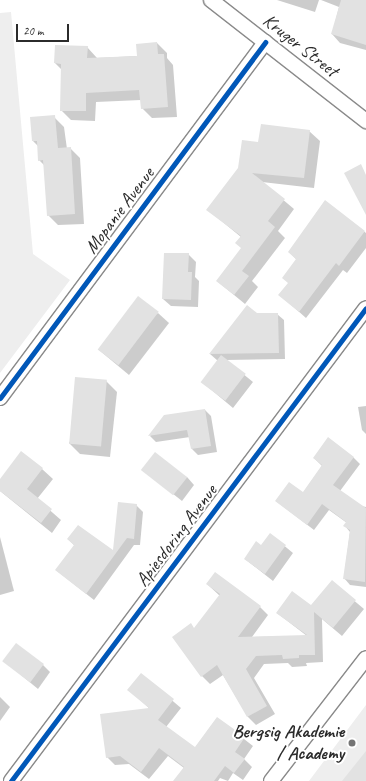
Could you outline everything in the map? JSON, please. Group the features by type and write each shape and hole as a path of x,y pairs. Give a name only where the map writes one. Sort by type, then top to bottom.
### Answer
{"street":[{"name":"Kruger Street","path":"212,0 366,121"},
{"name":"Mopanie Avenue","path":"0,398 265,42"},
{"name":"Apiesdoring Avenue","path":"11,781 366,308"},
{"path":"272,781 366,658"}],"shaded area":[{"path":"11,12 33,254 70,280 0,373 0,13"},
{"name":"Bergsig Akademie / Academy","path":"366,705 366,781 309,781"}],"building":[{"path":"341,0 366,0 366,45 331,34"},
{"path":"157,42 158,54 164,54 168,107 141,109 139,90 86,93 86,111 60,111 61,64 54,63 55,45 88,46 87,58 137,56 136,44"},
{"path":"55,115 58,148 71,147 75,214 47,216 43,160 38,161 37,141 32,141 30,117"},
{"path":"261,124 310,130 304,178 252,173 285,199 268,221 275,227 242,271 249,276 234,295 216,281 241,248 235,243 241,236 206,210 238,168 242,140 258,142"},
{"path":"361,164 366,175 366,215 344,173"},
{"path":"325,200 365,231 339,266 336,263 299,312 278,295 288,283 282,278 296,259 288,252"},
{"path":"164,253 189,253 188,272 192,272 191,300 162,299"},
{"path":"138,296 159,312 118,365 98,350"},
{"path":"247,305 257,313 278,313 279,353 209,354"},
{"path":"221,355 246,374 225,401 201,382"},
{"path":"75,377 107,380 101,447 69,444"},
{"path":"205,409 211,446 191,449 187,430 148,436 164,415"},
{"path":"328,437 354,457 333,485 366,508 365,582 343,579 350,530 343,526 346,522 322,504 307,525 275,501 289,482 303,492 322,465 313,458"},
{"path":"21,451 43,468 27,489 52,509 41,523 0,491 0,479"},
{"path":"155,452 187,477 173,495 141,470"},
{"path":"118,502 137,504 134,539 127,538 86,594 55,570 74,545 67,539 78,525 113,550"},
{"path":"270,533 286,545 265,574 244,559 256,541 261,545"},
{"path":"215,572 261,606 238,637 307,635 276,613 292,591 311,605 332,580 356,600 333,628 314,612 315,655 299,655 299,658 283,659 282,655 256,656 246,669 267,706 247,717 217,665 201,677 172,637 191,623 194,628 220,594 206,584"},
{"path":"16,643 44,664 30,682 2,661"},
{"path":"141,673 174,699 158,720 195,747 217,717 245,737 235,752 245,759 234,773 225,766 214,781 173,781 184,767 159,748 141,772 120,756 106,758 100,714 149,708 127,690"},
{"path":"366,751 366,781 342,781"}],"cycle path":[{"path":"0,398 265,42"},
{"path":"11,781 366,308"}],"place":[{"name":"Bergsig Akademie / Academy","path":"352,743"}]}
